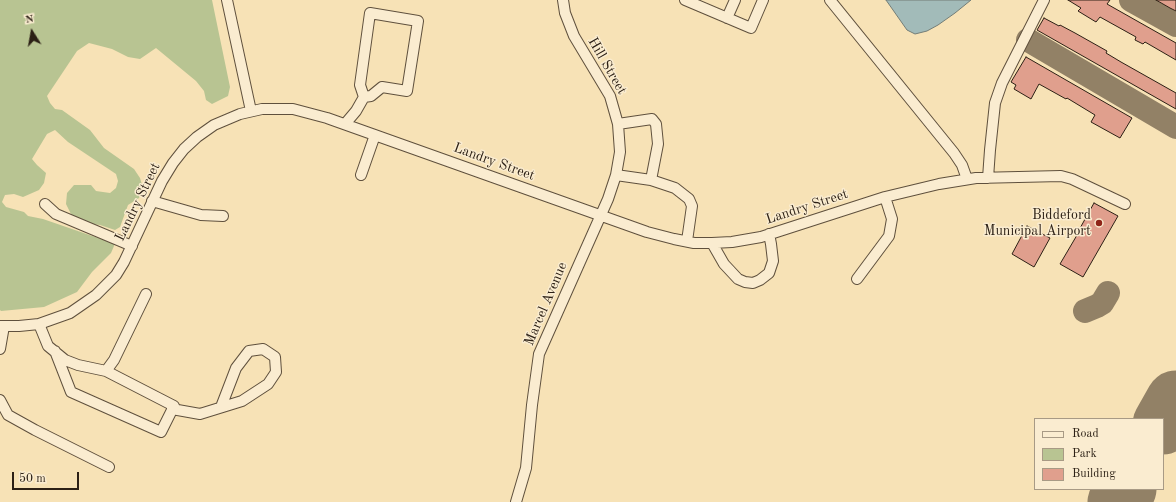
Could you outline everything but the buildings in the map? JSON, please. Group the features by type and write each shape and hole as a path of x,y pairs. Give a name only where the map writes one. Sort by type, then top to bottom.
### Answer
{"street":[{"path":"227,0 251,111"},
{"name":"Hill Street","path":"563,0 565,13 574,36 608,92 618,124 620,152 616,175 610,194 600,216"},
{"path":"685,0 703,3 727,18 751,28 763,0"},
{"path":"727,18 735,0"},
{"path":"830,0 954,153 962,165 967,179"},
{"path":"988,178 995,103 1002,83 1044,0"},
{"path":"346,124 364,97 360,85 370,13 418,21 407,91 382,87 370,96 364,97"},
{"name":"Landry Street","path":"2,326 39,324 70,313 96,295 116,275 132,246 167,171 177,156 189,143 214,125 230,118 251,111 275,108 293,109 346,124 653,234 687,241 712,244 732,242 768,234 884,197 967,179 1056,176 1072,179 1124,204"},
{"path":"618,124 652,118 656,124 658,144 651,180"},
{"path":"362,175 375,135"},
{"path":"616,175 651,180 675,188 689,199 692,206 687,241"},
{"path":"858,279 889,236 892,219 884,197"},
{"path":"152,201 202,215 223,216"},
{"path":"45,204 56,214 132,246"},
{"name":"Marcel Avenue","path":"516,502 526,468 532,404 539,354 600,216"},
{"path":"712,244 724,264 738,279 752,283 769,274 773,261 768,234"},
{"path":"106,371 114,360 146,294"},
{"path":"39,324 48,346 65,360 78,365 106,371 174,406 161,432 71,392 55,352"},
{"path":"0,349 2,326"},
{"path":"172,409 200,414 242,401 268,384 276,372 275,357 263,349 249,351 236,368 222,407"},
{"path":"0,400 8,415 108,466"}],"green space":[{"path":"0,0 212,0 230,87 228,96 212,104 206,100 204,91 196,81 156,48 140,59 128,57 112,49 89,43 77,51 47,96 50,103 55,109 62,110 90,130 104,148 134,169 140,178 143,188 139,198 128,205 120,227 115,230 100,225 83,223 71,214 66,204 67,193 74,185 91,185 96,191 110,193 116,188 118,181 116,174 68,142 55,130 47,134 32,159 46,173 44,183 39,190 23,197 14,194 5,195 2,202 6,207 24,212 28,216 43,219 101,239 110,240 114,242 114,246 111,253 92,272 77,292 44,307 1,311 0,310"}],"water":[{"path":"886,0 971,0 938,25 927,31 915,34 907,30"}],"taxiway":[{"path":"1131,0 1176,25"},
{"path":"1028,40 1176,127"},
{"path":"1085,311 1102,303 1108,293"}],"runway":[{"path":"1164,422 1176,401"},
{"path":"1118,502 1125,490"}],"place":[{"name":"Biddeford Municipal Airport","path":"1099,223"}]}
